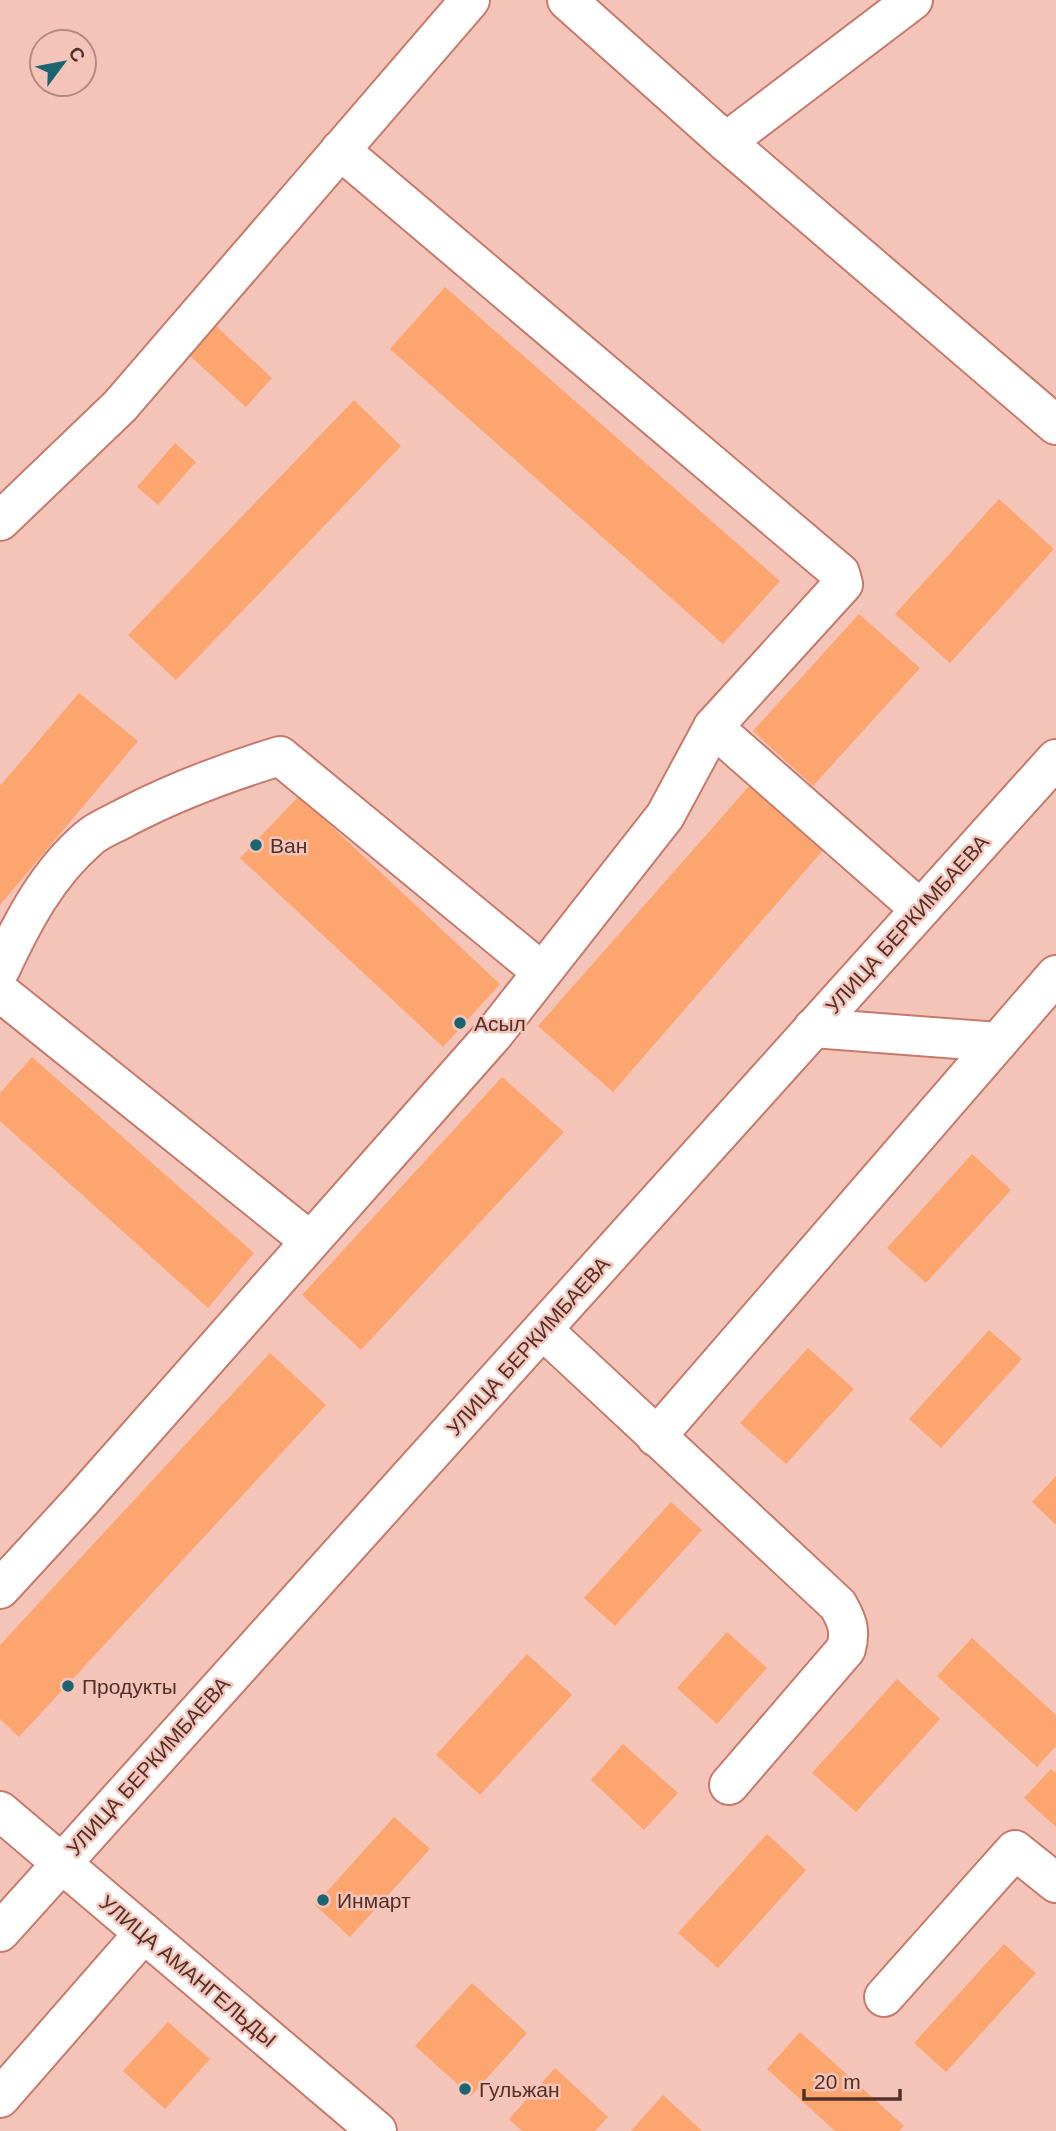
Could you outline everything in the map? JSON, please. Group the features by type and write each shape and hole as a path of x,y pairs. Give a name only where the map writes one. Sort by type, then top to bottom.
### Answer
{"street":[{"path":"0,521 120,406 470,0"},
{"path":"567,0 726,142 1056,425"},
{"path":"726,142 913,0"},
{"path":"0,1589 493,1035 665,816 713,727 843,584 840,573 340,150"},
{"path":"713,727 920,909"},
{"path":"0,970 25,916 43,888 90,837 170,794 280,756 542,972"},
{"name":"УЛИЦА БЕРКИМБАЕВА","path":"0,1932 1056,759"},
{"path":"656,1437 1056,975"},
{"path":"0,992 310,1241"},
{"path":"813,1028 998,1042"},
{"path":"543,1330 838,1605 848,1622 850,1635 846,1649 730,1785"},
{"name":"УЛИЦА АМАНГЕЛЬДЫ","path":"0,1811 377,2131"},
{"path":"884,1997 1015,1850 1056,1883"},
{"path":"0,2098 144,1933"}],"building":[{"path":"445,287 780,581 723,644 390,349"},
{"path":"216,326 272,378 246,407 189,355"},
{"path":"354,400 401,446 176,680 128,635"},
{"path":"175,443 196,462 158,505 137,487"},
{"path":"999,499 1054,549 950,663 895,614"},
{"path":"859,614 920,668 813,786 753,731"},
{"path":"79,693 138,741 0,905 0,786"},
{"path":"751,784 824,849 613,1092 538,1026"},
{"path":"299,796 500,984 443,1047 240,858"},
{"path":"32,1057 254,1253 208,1308 0,1121 0,1093"},
{"path":"502,1077 564,1132 361,1350 302,1295"},
{"path":"972,1154 1011,1190 926,1283 887,1248"},
{"path":"989,1330 1022,1359 941,1448 909,1419"},
{"path":"808,1348 854,1389 786,1464 740,1423"},
{"path":"270,1353 326,1405 19,1737 0,1719 0,1645"},
{"path":"1056,1476 1056,1525 1032,1502"},
{"path":"671,1502 702,1530 615,1626 584,1598"},
{"path":"727,1632 767,1668 717,1724 677,1688"},
{"path":"972,1638 1056,1715 1056,1746 1037,1767 937,1676"},
{"path":"527,1654 572,1695 480,1795 436,1755"},
{"path":"897,1679 940,1719 856,1812 812,1773"},
{"path":"623,1744 678,1793 644,1830 591,1780"},
{"path":"1051,1769 1056,1773 1056,1827 1024,1798"},
{"path":"394,1817 430,1849 350,1937 315,1905"},
{"path":"767,1834 806,1870 718,1968 678,1933"},
{"path":"1004,1944 1036,1973 946,2072 914,2043"},
{"path":"472,1983 527,2033 471,2096 415,2046"},
{"path":"168,2022 210,2059 165,2109 123,2071"},
{"path":"800,2032 904,2126 899,2131 835,2131 767,2069"},
{"path":"555,2068 608,2117 595,2131 522,2131 509,2119"},
{"path":"663,2095 702,2131 631,2131"}],"place":[{"name":"Ван","path":"256,845"},
{"name":"Асыл","path":"460,1023"},
{"name":"Продукты","path":"68,1686"},
{"name":"Инмарт","path":"323,1900"},
{"name":"Гульжан","path":"465,2089"}]}
